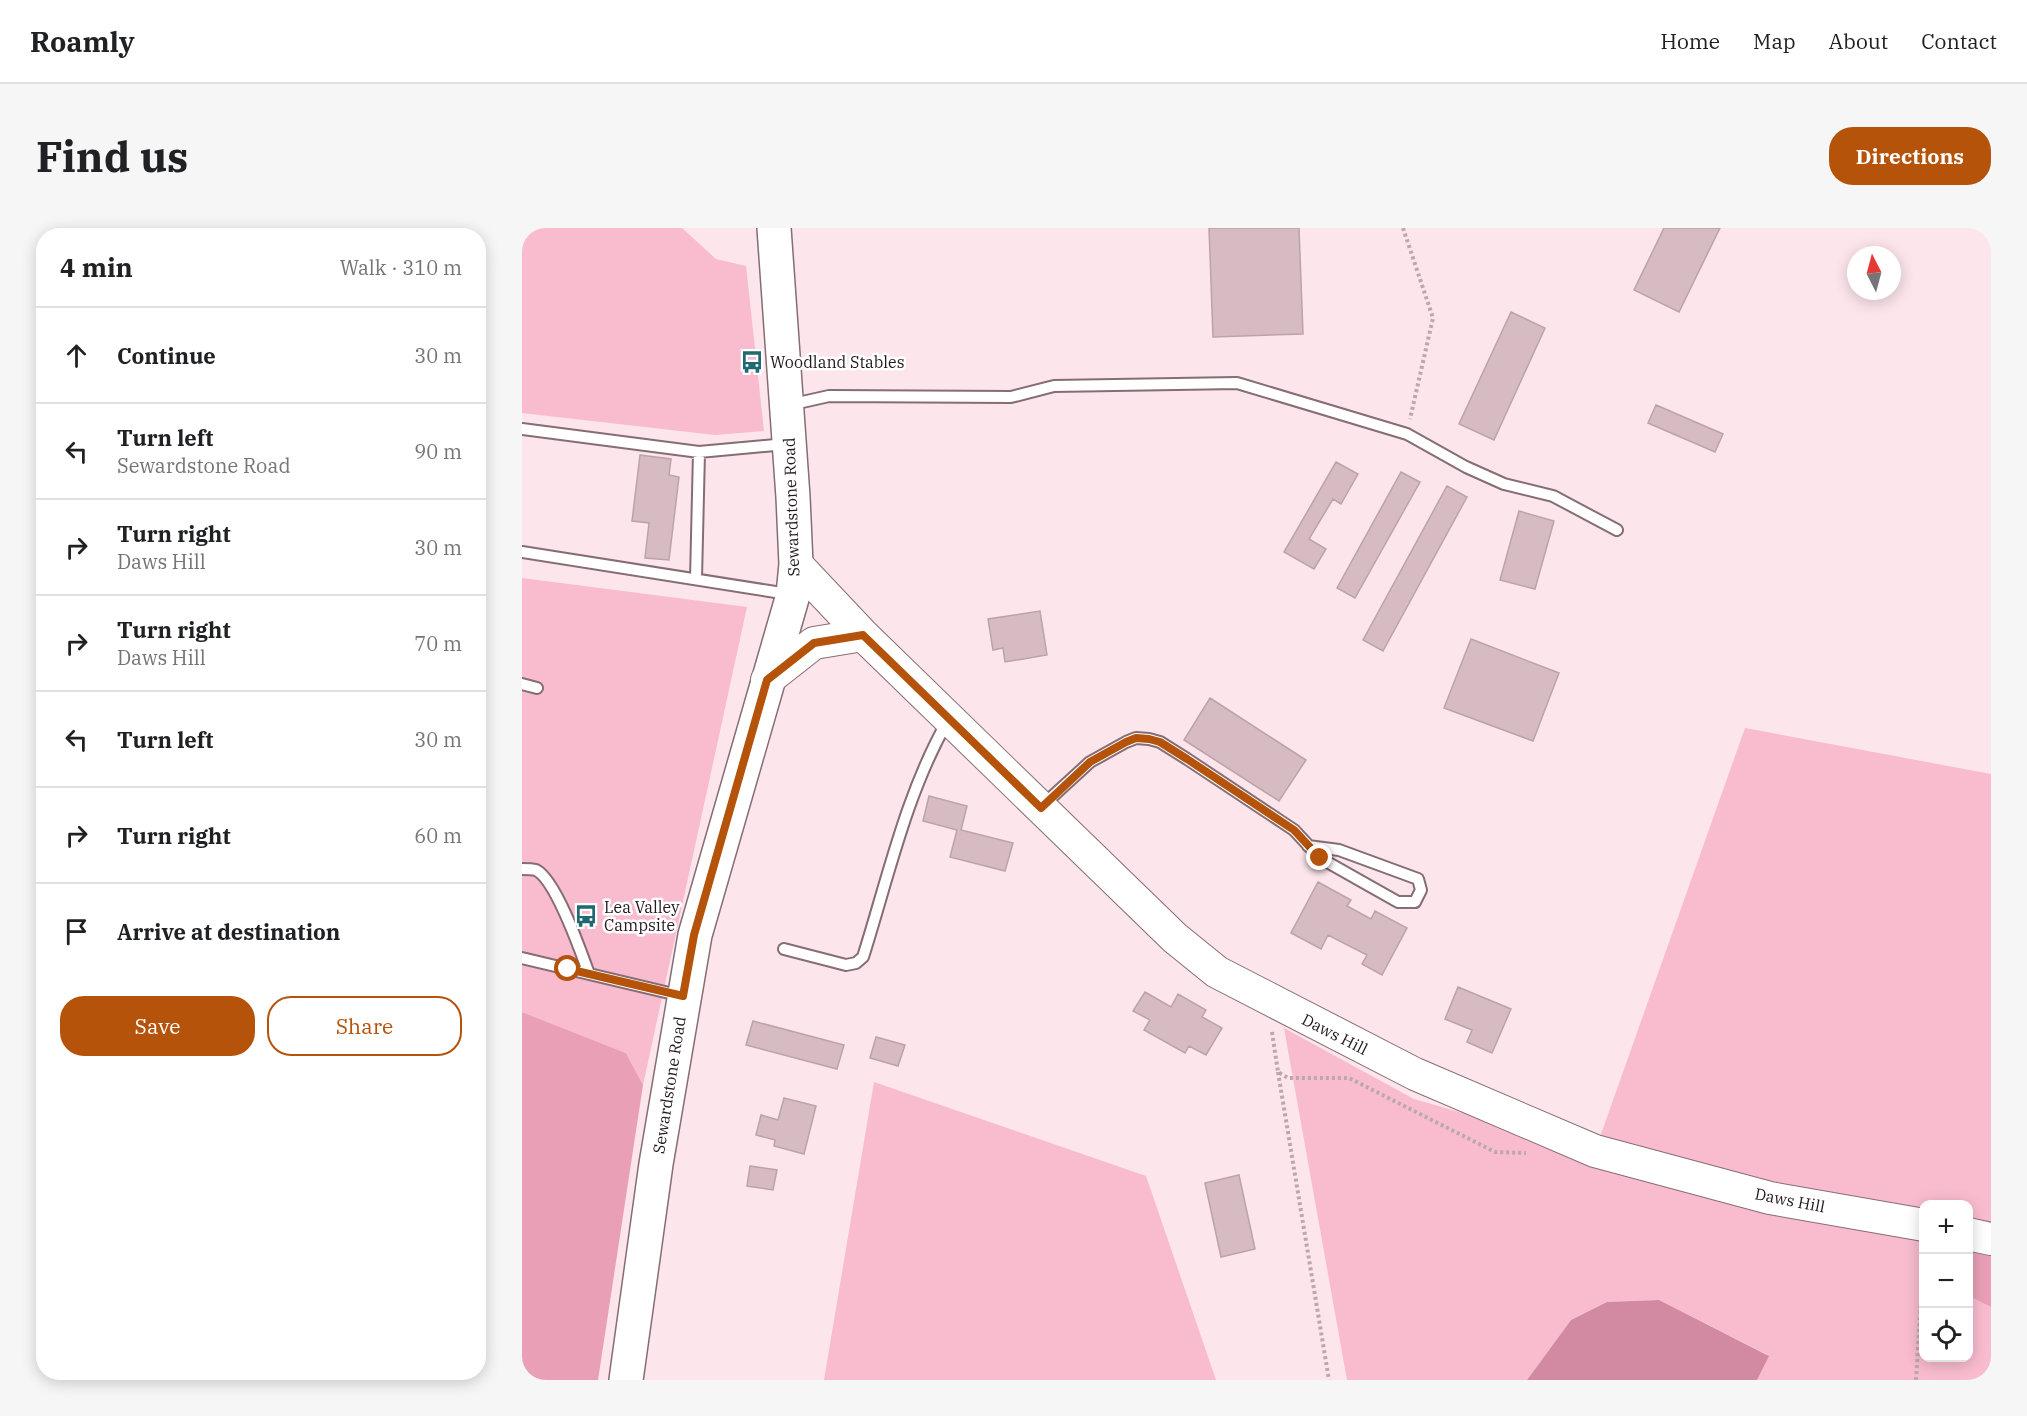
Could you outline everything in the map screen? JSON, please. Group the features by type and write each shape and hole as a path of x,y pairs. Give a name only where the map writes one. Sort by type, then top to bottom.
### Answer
{"main road":[{"name":"Sewardstone Road","path":"626,1380 656,1164 694,935 795,580 789,444 774,228"}],"street":[{"name":"Daws Hill","path":"795,580 863,635 1175,938 1218,972 1415,1074 1595,1151 1770,1198 1919,1224"},
{"path":"767,680 814,643 863,635"},
{"path":"1973,1235 1991,1239"}],"lane":[{"path":"786,405 829,396 1011,396 1054,386 1237,383 1407,434 1504,484 1553,496 1617,530"},
{"path":"522,429 699,452 789,444"},
{"path":"696,579 699,452"},
{"path":"522,552 696,579 795,580"},
{"path":"522,684 537,688"},
{"path":"784,949 846,965 856,963 863,957 915,790 932,748 949,719"},
{"path":"1041,808 1096,758 1136,738 1149,739 1160,742 1294,830 1308,846 1320,858 1398,902 1414,902 1421,890 1418,879 1339,850 1308,846"},
{"path":"522,868 536,870 547,880 561,905 589,974"},
{"path":"522,958 683,996"}],"path":[{"path":"1403,228 1433,318 1407,434"},
{"path":"1278,1072 1329,1380"},
{"path":"1916,1380 1920,1308"}],"shaded area":[{"path":"522,228 682,228 716,259 746,266 764,431 715,435 522,413"},
{"path":"522,578 747,607 643,1085 626,1053 522,1012"},
{"path":"1745,728 1991,774 1991,1234 1973,1232 1973,1200 1919,1200 1919,1362 1973,1362 1973,1248 1991,1252 1991,1380 1757,1380 1768,1355 1659,1300 1607,1302 1571,1320 1527,1380 1347,1380 1284,1028 1414,1099 1595,1151"},
{"path":"522,1012 626,1053 643,1085 598,1380 522,1380"},
{"path":"874,1082 1146,1176 1216,1380 824,1380"},
{"path":"1973,1232 1991,1234 1991,1307 1973,1298"},
{"path":"1659,1300 1769,1356 1757,1380 1527,1380 1571,1320 1607,1302"}],"building":[{"path":"1209,228 1299,228 1303,334 1213,337"},
{"path":"1664,228 1720,228 1679,312 1634,290"},
{"path":"1511,312 1545,328 1494,440 1459,424"},
{"path":"1656,405 1723,434 1715,452 1648,423"},
{"path":"640,455 671,459 669,475 679,477 669,560 645,558 649,523 632,521"},
{"path":"1336,462 1358,474 1341,504 1333,499 1309,539 1326,549 1314,569 1284,552"},
{"path":"1401,472 1420,482 1355,598 1337,588"},
{"path":"1447,486 1467,497 1383,651 1363,640"},
{"path":"1519,511 1554,521 1535,589 1500,580"},
{"path":"1040,611 1047,655 1005,662 1003,648 993,650 988,619"},
{"path":"1471,639 1559,673 1533,741 1444,708"},
{"path":"1210,698 1306,760 1279,801 1184,740"},
{"path":"929,796 967,806 961,830 1013,843 1005,871 950,857 957,830 923,821"},
{"path":"1318,882 1351,900 1347,906 1371,919 1375,911 1407,928 1382,975 1362,964 1367,955 1328,935 1321,949 1291,933"},
{"path":"1458,987 1511,1009 1492,1053 1467,1042 1472,1030 1445,1019"},
{"path":"1145,992 1171,1007 1178,994 1206,1010 1202,1017 1222,1028 1206,1055 1189,1046 1185,1053 1144,1030 1150,1020 1133,1011"},
{"path":"753,1021 844,1045 837,1069 746,1045"},
{"path":"876,1037 905,1045 898,1066 870,1058"},
{"path":"784,1098 816,1106 804,1154 774,1146 775,1140 756,1135 761,1115 778,1120"},
{"path":"750,1166 777,1170 773,1190 747,1186"},
{"path":"1239,1175 1255,1249 1221,1257 1205,1183"}],"place":[{"name":"Woodland Stables","path":"752,362"},
{"name":"Lea Valley Campsite","path":"586,916"}],"route":[{"path":"568,969 683,996 694,935 767,680 814,643 863,635 1041,808 1090,762 1111,749 1136,738 1149,739 1160,742 1294,830 1320,858"}]}
